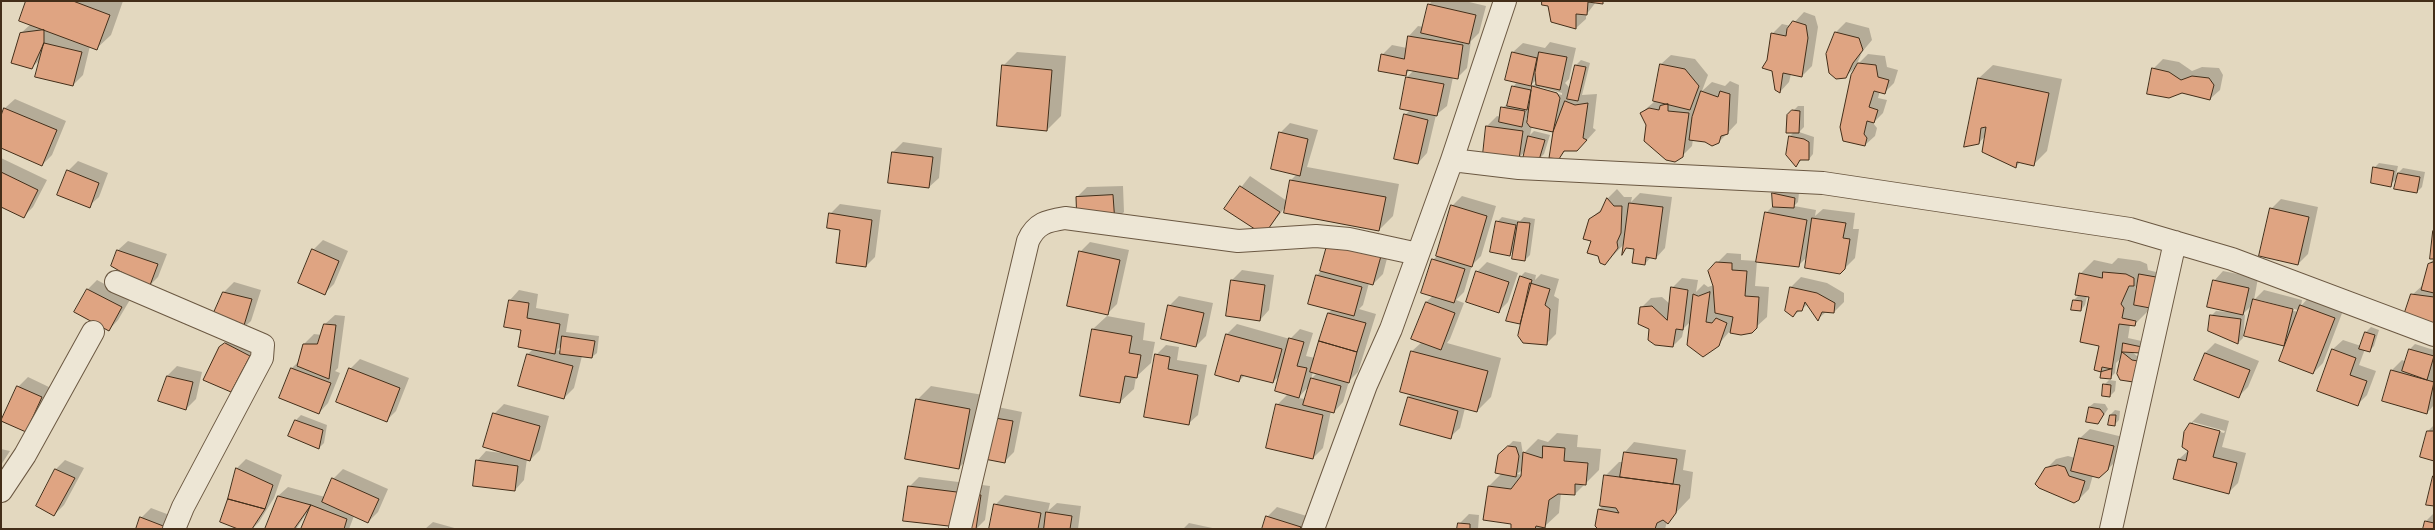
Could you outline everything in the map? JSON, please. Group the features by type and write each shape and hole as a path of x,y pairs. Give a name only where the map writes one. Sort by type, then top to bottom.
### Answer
{"street":[{"path":"1313,529 1418,254 1452,160 1505,1"},
{"path":"1452,160 1519,168 1824,183 2130,229 2232,259 2434,335"},
{"path":"961,528 1028,241 1033,230 1044,222 1065,218 1238,241 1316,236 1349,239 1418,254"},
{"path":"2111,529 2175,242"},
{"path":"116,282 263,345 262,358 182,507 174,529"},
{"path":"1,491 25,455 93,332"}],"building":[{"path":"26,1 73,1 110,15 97,50 19,21"},
{"path":"1542,1 1603,1 1603,4 1588,2 1587,15 1576,14 1576,29 1551,22 1548,6 1542,5"},
{"path":"1428,4 1476,15 1469,44 1421,33"},
{"path":"1793,21 1806,25 1808,38 1802,77 1783,73 1780,93 1775,90 1772,71 1762,68 1767,60 1771,33 1786,36 1787,29"},
{"path":"44,30 44,43 32,69 11,63 20,33"},
{"path":"1835,32 1859,38 1863,50 1853,63 1846,78 1836,79 1829,73 1826,54"},
{"path":"1408,36 1463,45 1458,79 1407,70 1406,76 1378,71 1381,54 1404,59"},
{"path":"44,43 82,52 73,86 35,77"},
{"path":"1512,52 1537,58 1531,86 1505,80"},
{"path":"1539,52 1567,57 1560,90 1536,85 1535,73"},
{"path":"1858,63 1876,65 1878,77 1889,80 1885,94 1874,91 1869,107 1878,110 1874,123 1867,121 1864,134 1867,138 1865,146 1843,141 1840,127 1851,75"},
{"path":"1660,64 1685,69 1699,86 1690,110 1653,101"},
{"path":"1002,65 1052,70 1047,131 997,126"},
{"path":"1575,65 1586,67 1578,101 1567,99"},
{"path":"2152,68 2169,72 2181,80 2192,76 2209,78 2214,85 2210,100 2182,93 2169,98 2147,94"},
{"path":"1406,77 1444,84 1437,116 1400,109"},
{"path":"1978,78 2049,93 2034,166 2017,162 2016,168 1982,152 1986,127 1981,128 1979,144 1964,147"},
{"path":"1512,86 1531,90 1527,110 1507,106"},
{"path":"1532,86 1557,93 1560,98 1553,132 1530,127 1527,123"},
{"path":"1701,91 1718,97 1720,91 1730,94 1728,134 1721,136 1719,143 1712,146 1705,142 1689,140 1692,117"},
{"path":"1565,101 1575,105 1588,103 1583,138 1587,140 1577,151 1564,151 1559,159 1549,158 1553,132"},
{"path":"1668,104 1668,111 1689,113 1683,157 1675,162 1666,160 1644,141 1646,125 1640,113 1649,108 1659,110 1660,106"},
{"path":"1501,107 1525,111 1522,127 1499,122"},
{"path":"4,108 57,130 42,166 1,148 1,116"},
{"path":"1792,110 1800,111 1799,133 1786,133 1787,115"},
{"path":"1404,114 1428,120 1418,164 1394,159"},
{"path":"1486,126 1523,131 1519,159 1483,154"},
{"path":"1279,132 1308,139 1300,176 1271,169"},
{"path":"1528,136 1545,140 1539,160 1523,159"},
{"path":"1789,136 1804,139 1809,142 1809,160 1800,160 1796,167 1786,155"},
{"path":"892,152 933,157 929,188 888,183"},
{"path":"2373,167 2394,171 2391,187 2371,183"},
{"path":"67,170 99,183 90,208 57,195"},
{"path":"1,172 38,190 24,218 1,207"},
{"path":"2398,173 2420,177 2417,193 2394,189"},
{"path":"1290,180 1386,197 1379,231 1284,213"},
{"path":"1240,186 1280,212 1264,235 1224,209"},
{"path":"1772,193 1795,198 1794,208 1773,207"},
{"path":"1113,195 1115,223 1077,224 1076,197"},
{"path":"1607,198 1614,206 1622,206 1621,233 1617,242 1618,248 1605,265 1600,263 1598,256 1587,253 1591,241 1583,239 1589,219 1600,212"},
{"path":"1629,203 1663,207 1656,259 1646,257 1645,265 1632,263 1634,249 1626,248 1622,255"},
{"path":"1451,205 1487,216 1472,267 1436,256"},
{"path":"2270,208 2309,217 2298,265 2259,256"},
{"path":"1765,212 1807,220 1799,267 1756,262"},
{"path":"829,213 872,220 866,267 836,263 840,230 827,228"},
{"path":"1812,218 1846,223 1843,238 1850,239 1845,269 1840,274 1805,268"},
{"path":"1496,221 1516,225 1510,256 1490,252"},
{"path":"1518,222 1530,223 1525,261 1512,259"},
{"path":"2433,231 2434,259 2430,259"},
{"path":"1328,242 1381,256 1373,285 1320,271"},
{"path":"312,249 339,261 325,295 298,283"},
{"path":"117,250 158,264 149,288 111,266"},
{"path":"1079,251 1120,260 1108,315 1067,306"},
{"path":"1432,259 1465,269 1454,303 1421,293"},
{"path":"1716,262 1732,263 1732,270 1747,271 1745,296 1759,297 1757,328 1752,333 1741,335 1730,333 1733,317 1715,313 1713,286 1708,271"},
{"path":"2434,262 2434,293 2421,290 2428,264"},
{"path":"1476,271 1509,282 1499,313 1466,302"},
{"path":"2103,272 2126,274 2134,278 2134,286 2129,286 2121,304 2124,308 2122,318 2136,321 2135,326 2119,324 2112,369 2102,367 2101,372 2094,370 2099,346 2080,342 2089,297 2075,295 2079,273 2102,278"},
{"path":"2139,274 2156,277 2150,308 2134,305"},
{"path":"1316,275 1362,287 1354,316 1308,304"},
{"path":"1520,276 1532,280 1520,324 1506,321"},
{"path":"1231,280 1265,285 1260,321 1226,316"},
{"path":"2213,280 2249,288 2243,315 2207,307"},
{"path":"1530,283 1550,289 1545,305 1550,309 1547,345 1523,343 1518,336"},
{"path":"1671,287 1688,290 1683,330 1676,329 1673,347 1655,345 1648,340 1649,329 1638,324 1640,307 1652,306 1667,320"},
{"path":"1790,287 1817,293 1835,303 1834,313 1822,312 1818,321 1805,302 1802,311 1797,311 1793,317 1785,311"},
{"path":"87,289 122,307 109,331 74,312"},
{"path":"223,292 252,299 242,332 212,317"},
{"path":"1710,292 1706,322 1712,323 1716,318 1727,323 1719,346 1703,357 1687,345 1693,294 1698,296"},
{"path":"2411,294 2434,297 2434,325 2404,315"},
{"path":"2253,299 2293,309 2284,346 2244,336"},
{"path":"509,300 529,303 527,318 560,324 555,354 518,347 521,330 504,327"},
{"path":"2073,300 2082,301 2081,311 2071,310"},
{"path":"1426,302 1455,313 1441,350 1411,339"},
{"path":"1168,305 1204,313 1196,347 1161,339"},
{"path":"2300,305 2335,318 2313,374 2279,361"},
{"path":"1328,313 1366,323 1357,352 1319,341"},
{"path":"2210,315 2241,319 2238,344 2208,331"},
{"path":"324,324 336,325 329,379 297,366 303,344 317,344"},
{"path":"1092,329 1132,336 1129,353 1141,355 1137,378 1125,376 1120,403 1080,396"},
{"path":"2365,332 2375,335 2370,352 2359,349"},
{"path":"1226,334 1282,349 1273,383 1241,375 1239,382 1215,375"},
{"path":"562,336 595,341 592,358 560,354"},
{"path":"1289,338 1304,342 1297,366 1307,368 1299,398 1275,391"},
{"path":"1319,341 1357,352 1349,383 1310,372"},
{"path":"225,343 250,356 231,392 203,380 219,347"},
{"path":"2123,343 2142,347 2141,353 2122,352"},
{"path":"2332,349 2356,358 2350,375 2367,381 2358,406 2317,391"},
{"path":"2409,349 2434,356 2427,380 2402,371"},
{"path":"1411,351 1488,371 1477,412 1400,392"},
{"path":"2122,352 2132,360 2144,362 2140,383 2120,380 2117,374"},
{"path":"2205,353 2250,370 2239,398 2194,380"},
{"path":"527,354 573,366 564,399 518,386"},
{"path":"1155,354 1170,357 1168,369 1198,375 1189,425 1144,417"},
{"path":"291,368 331,383 319,414 279,398"},
{"path":"349,368 400,388 387,422 336,402"},
{"path":"2112,369 2111,379 2100,378 2101,372"},
{"path":"2391,370 2434,382 2427,414 2382,401"},
{"path":"167,376 193,382 186,410 158,401"},
{"path":"1311,378 1341,386 1334,413 1303,405"},
{"path":"2103,384 2111,385 2110,397 2102,396"},
{"path":"17,386 42,397 26,432 1,421"},
{"path":"1408,397 1458,411 1451,439 1400,425"},
{"path":"916,399 970,409 959,469 905,459"},
{"path":"1276,404 1323,415 1313,459 1266,448"},
{"path":"2089,407 2100,409 2104,414 2098,424 2086,422"},
{"path":"493,413 540,426 530,461 483,447"},
{"path":"977,415 1013,421 1005,463 969,456"},
{"path":"2110,415 2116,415 2115,426 2108,425"},
{"path":"295,420 323,430 319,449 288,436"},
{"path":"2190,423 2220,431 2213,457 2237,463 2229,494 2173,479 2178,459 2186,461 2188,451 2182,447 2184,432"},
{"path":"2427,431 2434,431 2434,461 2420,457"},
{"path":"2079,438 2114,446 2108,470 2099,478 2071,471"},
{"path":"1508,446 1516,447 1519,456 1516,477 1495,473 1498,455"},
{"path":"1543,446 1565,448 1564,461 1588,463 1586,485 1575,484 1575,495 1558,494 1549,500 1545,528 1536,526 1535,529 1511,529 1511,524 1483,520 1488,486 1511,489 1521,476 1523,452 1542,458"},
{"path":"1624,452 1677,459 1673,484 1620,477"},
{"path":"476,460 518,466 515,491 473,486"},
{"path":"2058,465 2065,467 2069,476 2085,481 2079,500 2074,503 2039,488 2035,484 2045,468"},
{"path":"236,468 273,485 265,509 228,499"},
{"path":"55,469 75,478 54,516 36,506"},
{"path":"1604,475 1680,485 1676,513 1668,524 1663,520 1657,523 1655,529 1598,529 1595,526 1598,509 1619,513 1616,508 1600,506"},
{"path":"2434,476 2434,506 2426,505"},
{"path":"332,478 379,499 368,523 322,502"},
{"path":"908,486 981,495 976,529 903,521"},
{"path":"278,496 311,505 294,529 265,529"},
{"path":"228,499 265,509 252,529 238,529 220,522"},
{"path":"994,504 1041,513 1038,529 989,529"},
{"path":"311,505 347,519 344,529 301,529"},
{"path":"1046,512 1072,516 1070,529 1044,529"},
{"path":"1266,516 1301,527 1300,529 1262,529"},
{"path":"140,517 171,529 136,529"},
{"path":"2425,521 2434,523 2434,529 2423,529"},
{"path":"1458,523 1470,524 1470,529 1457,529"}]}
